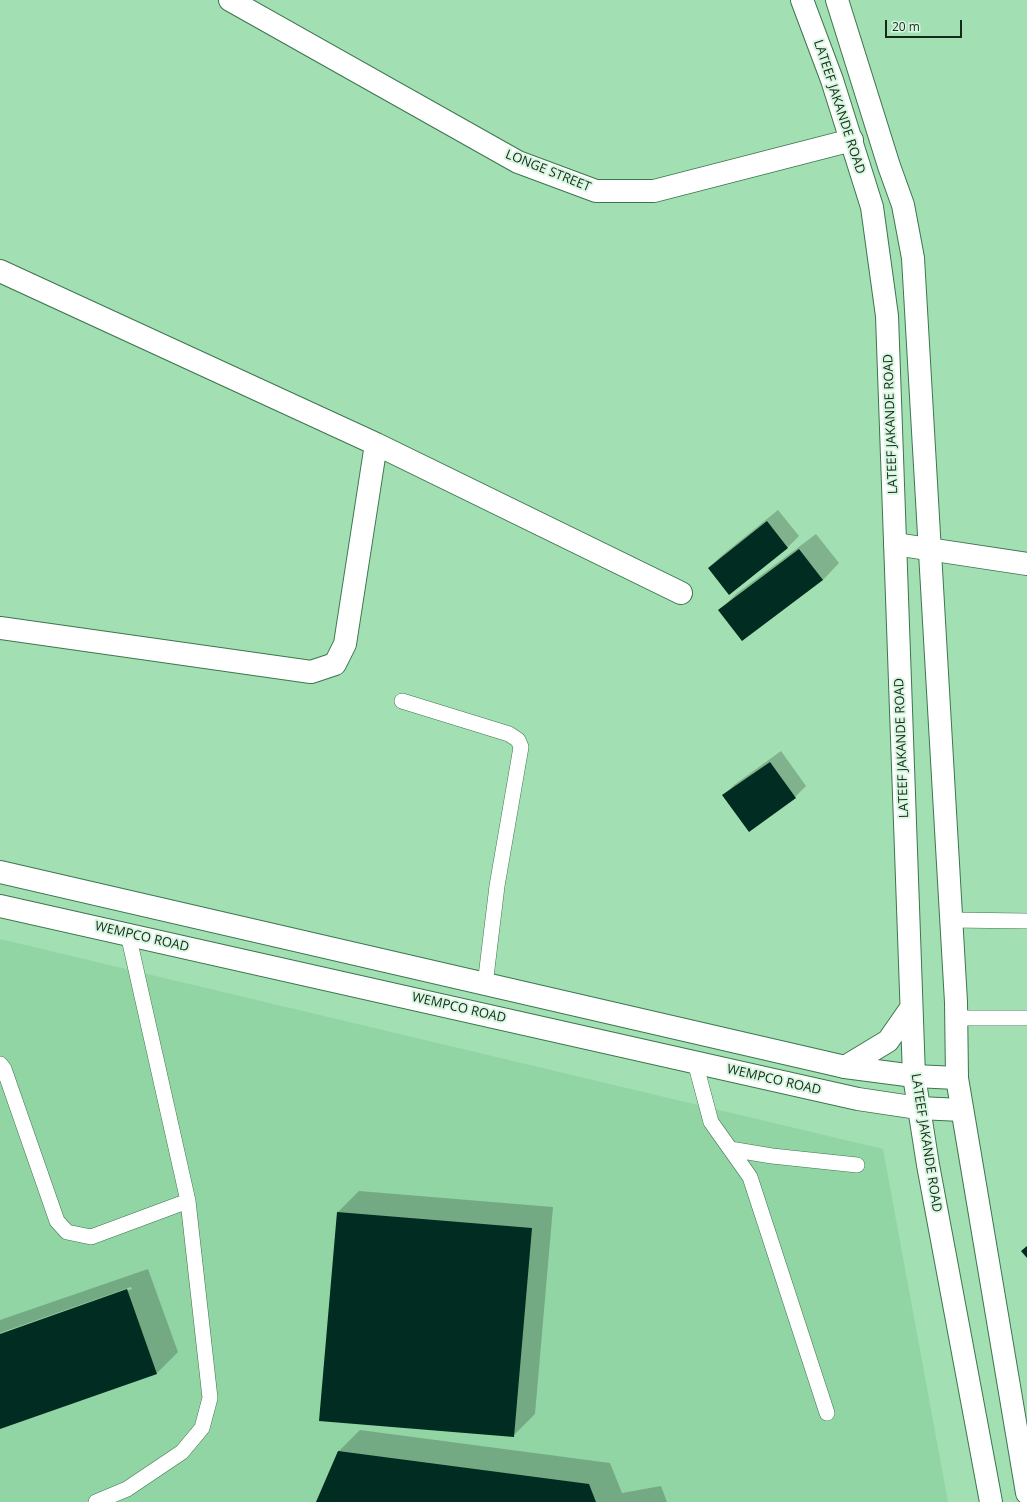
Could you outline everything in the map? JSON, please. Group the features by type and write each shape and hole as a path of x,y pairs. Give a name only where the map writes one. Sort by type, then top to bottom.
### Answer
{"street":[{"name":"LONGE STREET","path":"230,0 518,162 596,191 654,191 852,140"},
{"name":"LATEEF JAKANDE ROAD","path":"802,0 852,140 872,207 887,316 914,1076 918,1108 991,1502"},
{"path":"837,0 886,159 904,205 913,258 951,920 956,1018 957,1078 1027,1493"},
{"path":"0,271 376,444 681,593"},
{"path":"0,628 311,672 335,664 345,644 376,444"},
{"path":"895,544 1027,564"},
{"path":"0,872 845,1068 914,1076 957,1078"},
{"name":"WEMPCO ROAD","path":"0,906 858,1099 918,1108 962,1110"},
{"path":"845,1068 888,1041 911,1008"}],"lane":[{"path":"402,701 509,734 518,740 520,747 498,886 485,985"},
{"path":"951,920 1027,921"},
{"path":"96,1502 127,1489 182,1452 202,1428 210,1398 188,1201 128,934"},
{"path":"956,1018 1027,1018"},
{"path":"694,1062 711,1122 750,1177 827,1413"},
{"path":"0,1064 4,1069 56,1221 67,1232 91,1237 188,1201"},
{"path":"730,1149 772,1156 857,1165"}],"shaded area":[{"path":"0,939 883,1149 948,1502 0,1502"}],"building":[{"path":"767,521 788,548 729,595 708,568"},
{"path":"799,549 823,580 742,641 718,610"},
{"path":"770,762 796,798 749,832 722,795"},
{"path":"337,1212 532,1228 514,1437 319,1421"},
{"path":"1027,1246 1027,1258 1021,1251"},
{"path":"127,1289 157,1374 0,1429 0,1334"},
{"path":"338,1451 589,1484 596,1502 316,1502"}]}
